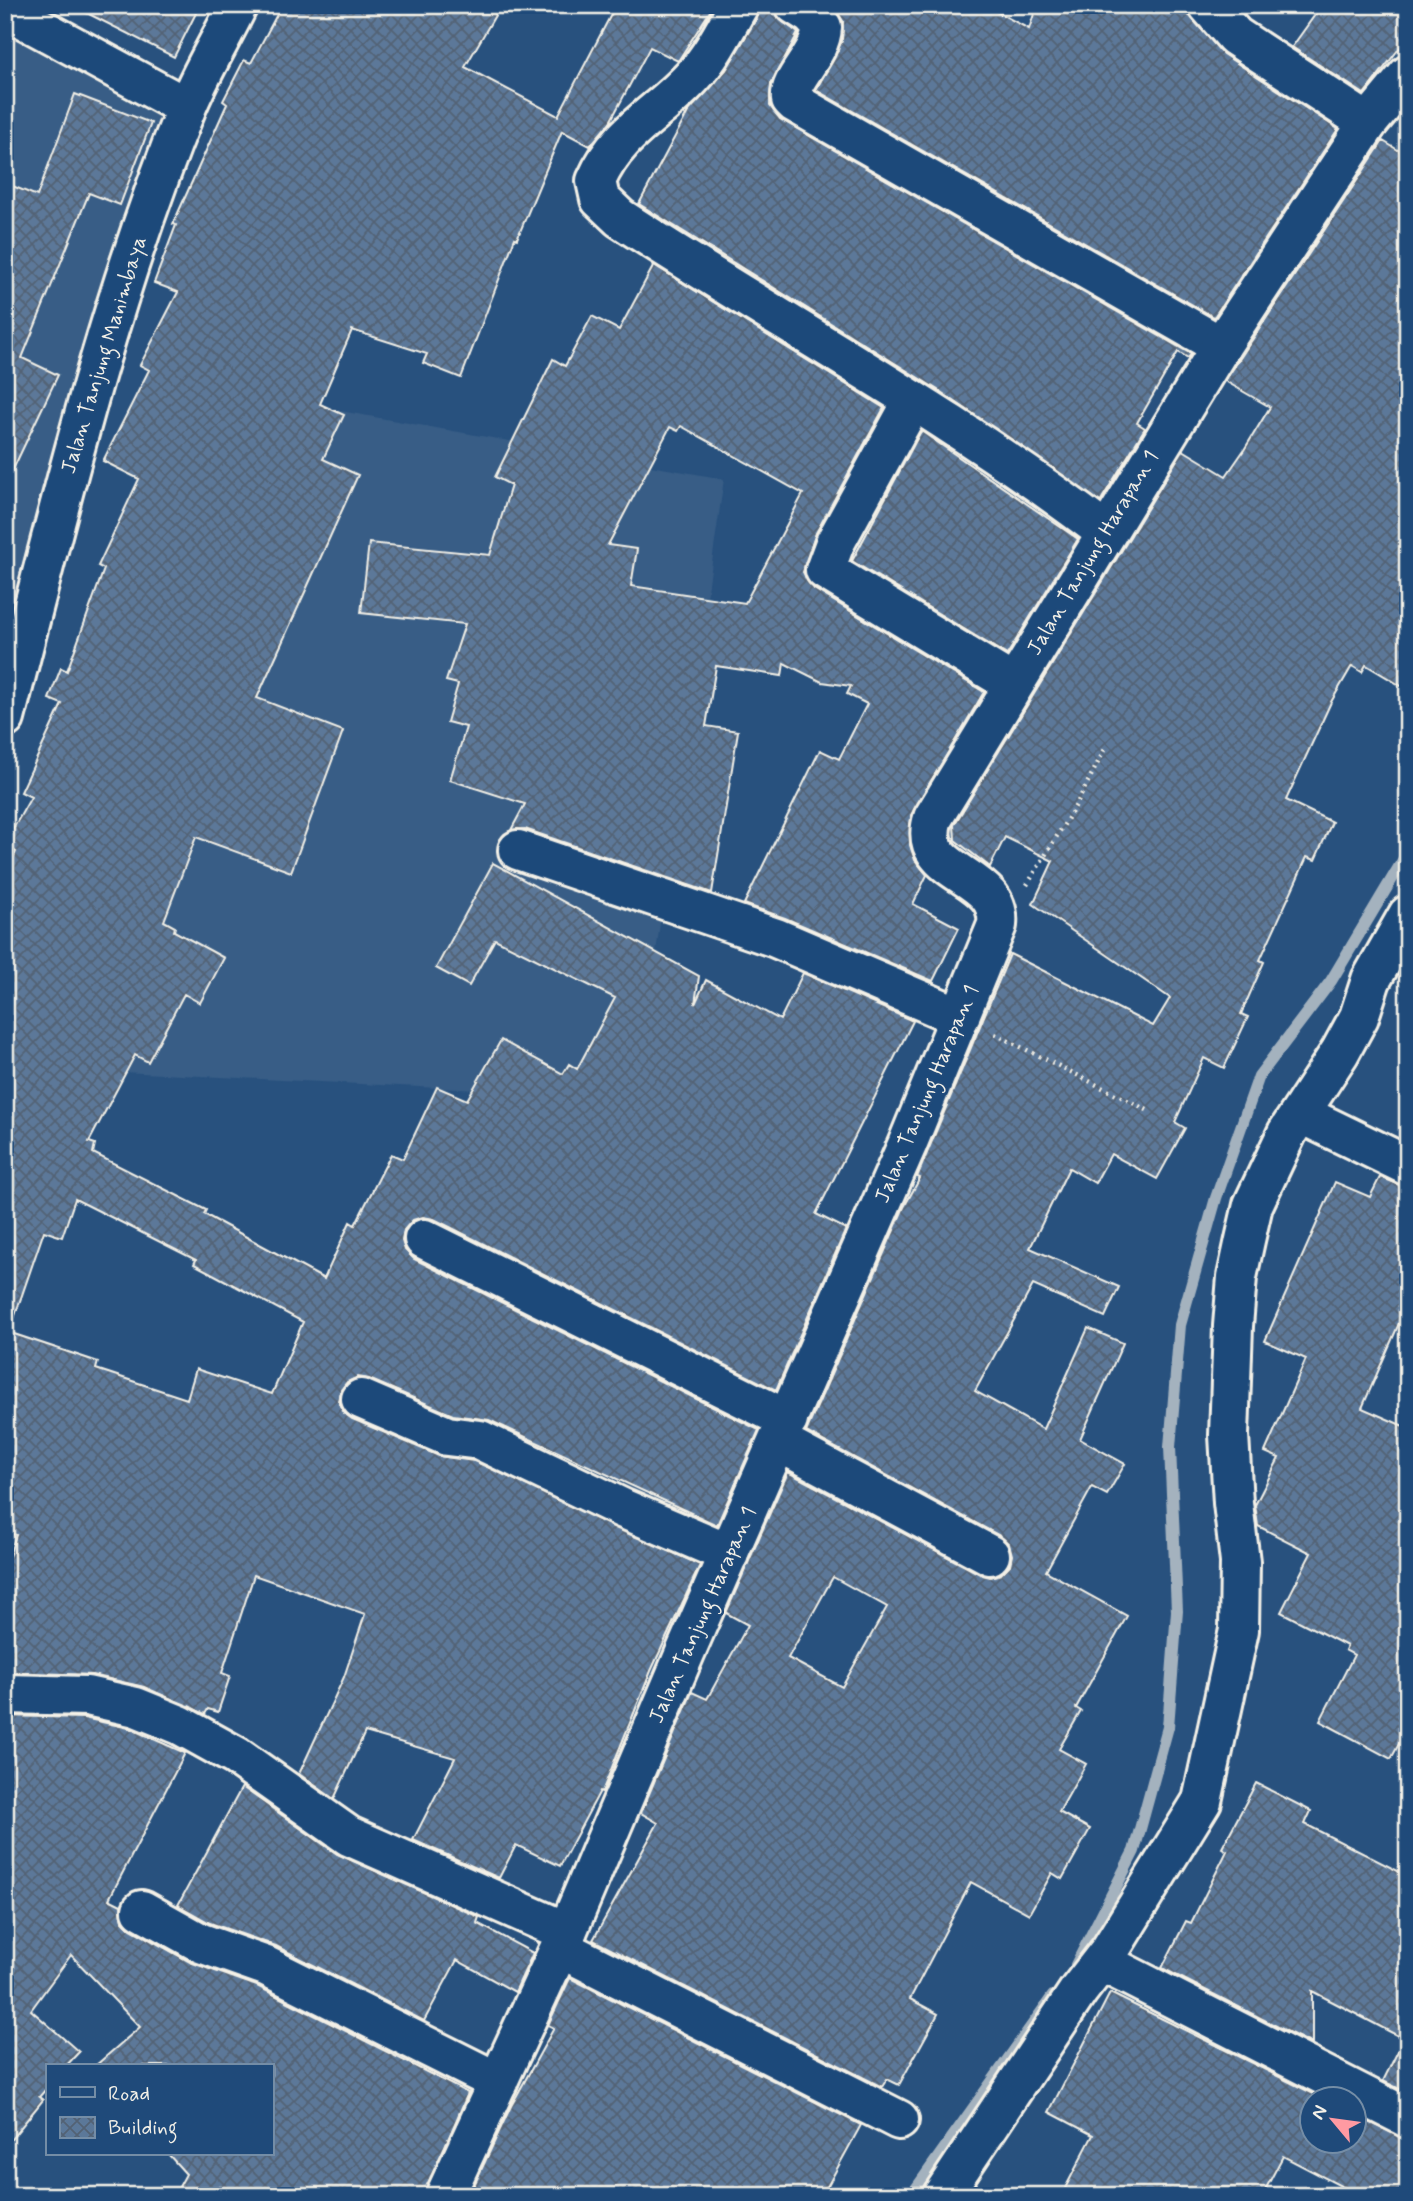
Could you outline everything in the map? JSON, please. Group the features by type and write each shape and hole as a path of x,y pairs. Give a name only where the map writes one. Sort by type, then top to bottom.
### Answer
{"street":[{"name":"Jalan Tanjung Manimbaya","path":"5,718 82,421 132,256 186,107 238,5"},
{"path":"739,5 713,51 694,75 615,146 596,181 596,190 620,218 1000,457 1105,532"},
{"path":"794,5 811,15 821,27 821,41 816,52 792,90 791,99 795,103 1221,346"},
{"path":"1208,5 1235,36 1368,123"},
{"path":"5,9 186,107"},
{"name":"Jalan Tanjung Harapan 1","path":"445,2196 564,1940 784,1431 960,1017 998,916 992,899 931,847 928,835 933,818 1105,532 1221,346 1368,123 1408,75"},
{"path":"913,401 835,543 825,570 1013,684"},
{"path":"518,850 776,938 960,1017"},
{"path":"942,2196 1079,1990 1102,1962 1195,1815 1208,1781 1239,1630 1242,1593 1229,1435 1237,1277 1254,1205 1287,1133 1359,1017 1365,992 1408,915"},
{"path":"1301,1114 1408,1166"},
{"path":"424,1239 784,1431 990,1555"},
{"path":"361,1399 446,1436 480,1440 624,1509 729,1554"},
{"path":"5,1694 87,1696 136,1707 180,1725 236,1756 349,1836 564,1940 899,2120"},
{"path":"142,1910 201,1943 266,1966 498,2082"},
{"path":"1102,1962 1408,2118"}],"path":[{"path":"998,916 1019,896 1042,864 1106,747"},
{"path":"960,1017 1147,1110"}],"shaded area":[{"path":"5,30 162,117 61,429 5,661"},
{"path":"194,385 724,479 635,1098 5,1066"}],"building":[{"path":"71,5 200,5 174,57"},
{"path":"282,5 501,5 465,67 558,116 616,5 714,5 678,61 650,47 610,122 590,146 562,131 517,239 515,238 461,378 423,363 427,354 352,330 320,404 344,415 323,459 358,475 257,698 343,731 291,872 196,837 164,921 175,927 174,931 224,958 200,1003 184,994 148,1062 135,1055 89,1142 95,1144 93,1153 206,1210 204,1214 324,1279 350,1222 355,1225 391,1154 403,1159 437,1087 467,1100 501,1040 563,1074 569,1064 577,1069 615,998 495,939 469,986 436,968 493,863 699,976 695,1004 706,980 780,1020 803,973 913,1021 816,1214 846,1229 776,1390 434,1219 423,1217 413,1220 404,1230 402,1241 405,1250 414,1259 759,1430 717,1525 489,1420 453,1415 369,1379 358,1377 347,1382 341,1390 339,1402 344,1413 352,1419 439,1456 474,1461 700,1565 651,1671 602,1792 600,1791 560,1866 516,1845 499,1878 413,1840 455,1758 365,1732 334,1799 299,1774 344,1677 365,1614 254,1575 222,1673 230,1676 218,1712 208,1709 205,1714 144,1687 92,1675 5,1672 5,1568 16,1535 5,1532 5,1331 98,1362 96,1369 187,1399 196,1369 272,1394 303,1322 194,1264 196,1260 75,1199 62,1237 44,1231 11,1327 5,1326 5,874 16,852 5,846 5,843 31,797 21,792 62,704 49,699 61,668 67,671 104,569 98,566 139,479 103,461 149,370 140,365 178,292 154,283 176,225 173,224 227,104 223,101 244,60 251,63"},
{"path":"761,5 773,5 776,16 798,33 771,84 770,106 780,119 1191,354 1188,358 1178,352 1137,423 1145,428 1100,502 938,390 639,204 688,112 726,70 758,16"},
{"path":"832,5 984,5 1029,29 1037,5 1168,5 1190,16 1223,54 1338,129 1214,317 816,90 842,41 843,21"},
{"path":"1322,5 1408,5 1408,37 1364,94 1292,47"},
{"path":"75,94 151,123 120,205 89,193 22,358 58,375 5,486 5,183 37,196"},
{"path":"1383,141 1408,156 1408,690 1366,665 1362,672 1352,666 1331,702 1286,800 1332,822 1315,860 1307,857 1260,960 1264,962 1241,1014 1248,1017 1224,1068 1204,1058 1175,1122 1185,1128 1157,1179 1111,1154 1095,1183 1069,1168 1030,1248 1119,1287 1105,1317 1033,1285 975,1391 1043,1429 1088,1328 1123,1343 1080,1439 1125,1464 1107,1495 1092,1487 1046,1571 1127,1616 1076,1708 1081,1711 1059,1749 1086,1764 1059,1812 1090,1829 1062,1879 1052,1873 1029,1914 971,1882 910,1999 938,2014 899,2085 887,2079 882,2087 593,1940 658,1823 641,1813 692,1692 707,1699 748,1625 726,1613 788,1472 980,1574 990,1577 1001,1574 1010,1565 1012,1555 1009,1544 1000,1536 806,1432 904,1207 920,1178 917,1177 1010,954 1153,1026 1170,998 1033,904 1053,861 1005,837 990,867 955,840 954,825 1183,450 1226,476 1244,450 1270,407 1225,381","holes":["833,1577 887,1607 842,1687 788,1658"]},
{"path":"654,265 884,408 816,533 803,572 814,589 984,692 911,815 910,845 915,860 927,875 913,904 959,928 933,981 785,918 744,904 820,750 839,759 867,704 847,694 851,686 822,682 784,663 782,676 716,666 706,726 738,731 712,893 525,829 511,830 525,804 450,780 466,727 447,722 458,684 446,681 465,624 361,613 369,543 490,555 511,485 495,477 553,359 565,366 592,316 619,330","holes":["681,426 803,494 745,603 631,586 637,549 608,545 670,427 678,431"]},
{"path":"921,431 1078,539 1007,655 852,561"},
{"path":"1380,1177 1408,1188 1408,1303 1362,1408 1408,1428 1408,1727 1391,1759 1320,1721 1354,1655 1345,1650 1347,1646 1281,1612 1311,1553 1258,1526 1255,1505 1279,1458 1265,1452 1306,1359 1265,1341 1335,1182 1370,1197"},
{"path":"5,1716 84,1718 129,1728 185,1753 109,1899 121,1905 123,1921 131,1929 190,1962 257,1986 468,2093 424,2196 174,2196 186,2174 170,2156 273,2156 273,2064 97,2064 140,2027 71,1955 31,2010 79,2052 68,2064 46,2064 46,2089 39,2097 43,2100 5,2147"},
{"path":"1256,1783 1311,1811 1305,1824 1408,1876 1408,2093 1383,2081 1404,2039 1312,1991 1312,2044 1162,1968 1186,1921 1191,1923 1227,1851 1222,1848"},
{"path":"242,1787 337,1854 479,1917 477,1923 533,1953 515,1992 457,1960 424,2021 276,1946 210,1923 178,1905"},
{"path":"570,1978 861,2125 822,2196 469,2196 511,2106 554,2028 548,2025"},
{"path":"1110,1993 1298,2086 1298,2156 1368,2156 1368,2121 1408,2140 1408,2196 1360,2196 1283,2156 1262,2196 1061,2196 1093,2135 1049,2112"}],"waterway":[{"path":"1076,1965 1134,1851 1168,1727 1177,1611 1170,1447 1180,1325 1216,1198 1259,1076 1331,981 1408,852"},
{"path":"911,2196 1053,1996"}]}
